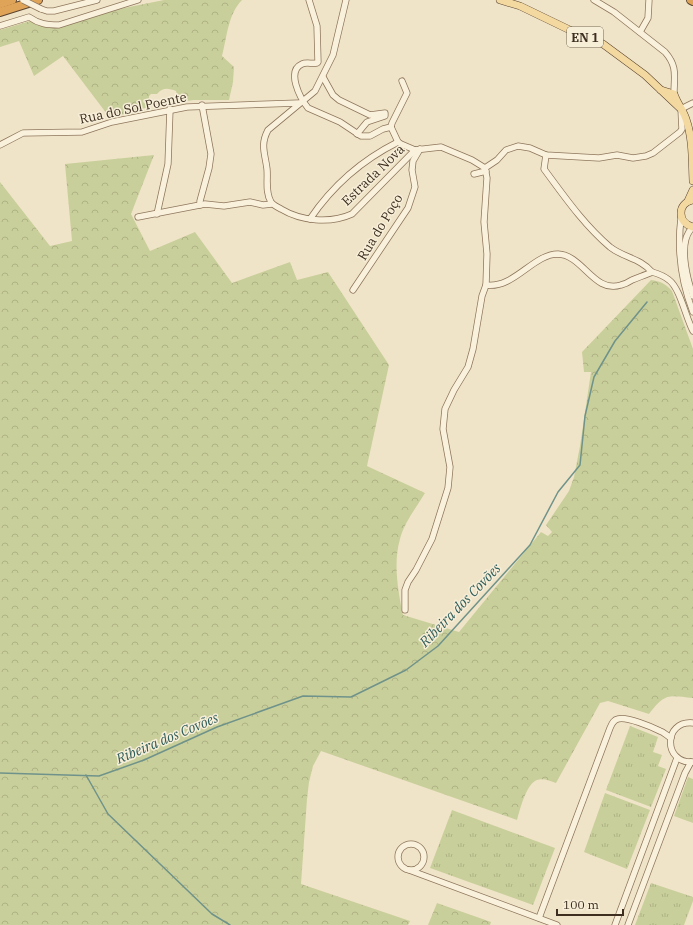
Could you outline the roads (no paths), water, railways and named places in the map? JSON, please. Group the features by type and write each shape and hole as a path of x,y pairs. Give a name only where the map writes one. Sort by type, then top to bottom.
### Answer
{"highway":[{"path":"0,4 12,0"},
{"path":"0,12 38,0"}],"main road":[{"name":"EN 1","path":"500,0 520,6 576,33 603,44 645,75 676,101 686,119 690,134 693,182"},
{"path":"693,190 690,201 682,206 680,214 681,218 686,224 693,227"}],"street":[{"path":"24,0 47,11 54,11 97,0"},
{"path":"0,26 29,17 36,22 46,25 59,25 138,0"},
{"path":"309,0 317,26 318,62 301,64 294,71 295,82 301,102 308,108 340,122 361,136 370,136 383,129 391,127"},
{"path":"138,217 208,204 224,206 250,202 263,205 272,204 268,196 267,169 263,149 264,138 268,130 315,91 333,55 346,0"},
{"path":"594,0 614,12 665,52 670,58 674,65 674,84 666,92"},
{"path":"640,32 648,18 649,0"},
{"path":"323,77 333,95 340,100 370,115 385,113 385,116 367,122 357,134"},
{"path":"402,81 407,93 392,122 391,127 398,142 418,150 441,148 472,160 485,170 487,190 484,222 487,254 486,285 482,296 473,349 468,367 454,390 445,409 443,429 450,467 448,488 432,539 405,590 405,610"},
{"path":"666,92 674,84"},
{"name":"Rua do Sol Poente","path":"0,145 24,134 82,132 112,122 170,109 202,105 301,102"},
{"path":"474,174 485,170 506,150 518,146 530,148 546,155 599,158 617,155 633,158 654,154 680,132 682,129 681,109 693,102"},
{"path":"200,205 209,168 210,154 202,105"},
{"path":"157,214 168,164 170,109"},
{"path":"310,219 324,199 364,161 374,157 398,142"},
{"name":"Estrada Nova","path":"272,204 285,212 310,219 326,220 343,218 352,214 418,150"},
{"name":"Rua do Poço","path":"353,290 408,208 415,187 412,170 413,161 418,150"},
{"path":"546,155 544,169 584,221 611,248 646,264 652,272 671,281 677,290 693,331"},
{"path":"681,218 679,233 679,256 682,277 693,312"},
{"path":"693,227 688,232 685,243 688,275 693,296"},
{"path":"486,285 493,286 502,284 547,256 558,254 568,257 598,281 609,286 621,286 652,272"},
{"path":"539,918 613,722 622,718 629,719 661,731 671,738"},
{"path":"628,925 685,773 692,762 677,758 671,749 671,738 674,731 679,726 692,722"},
{"path":"661,731 674,731"},
{"path":"615,925 677,758"},
{"path":"430,878 424,868 424,852 416,845 407,844 403,847 400,850 398,857 399,861 401,865 409,870 430,878 539,918 557,925"},
{"path":"409,870 418,869 424,861"}],"waterway":[{"name":"Ribeira dos Covões","path":"0,773 99,776 144,760 217,727 303,696 351,697 406,670 438,646 530,545 558,492 580,465 585,416 594,377 615,341 647,302"},
{"path":"86,775 108,814 212,914 230,925"}]}
